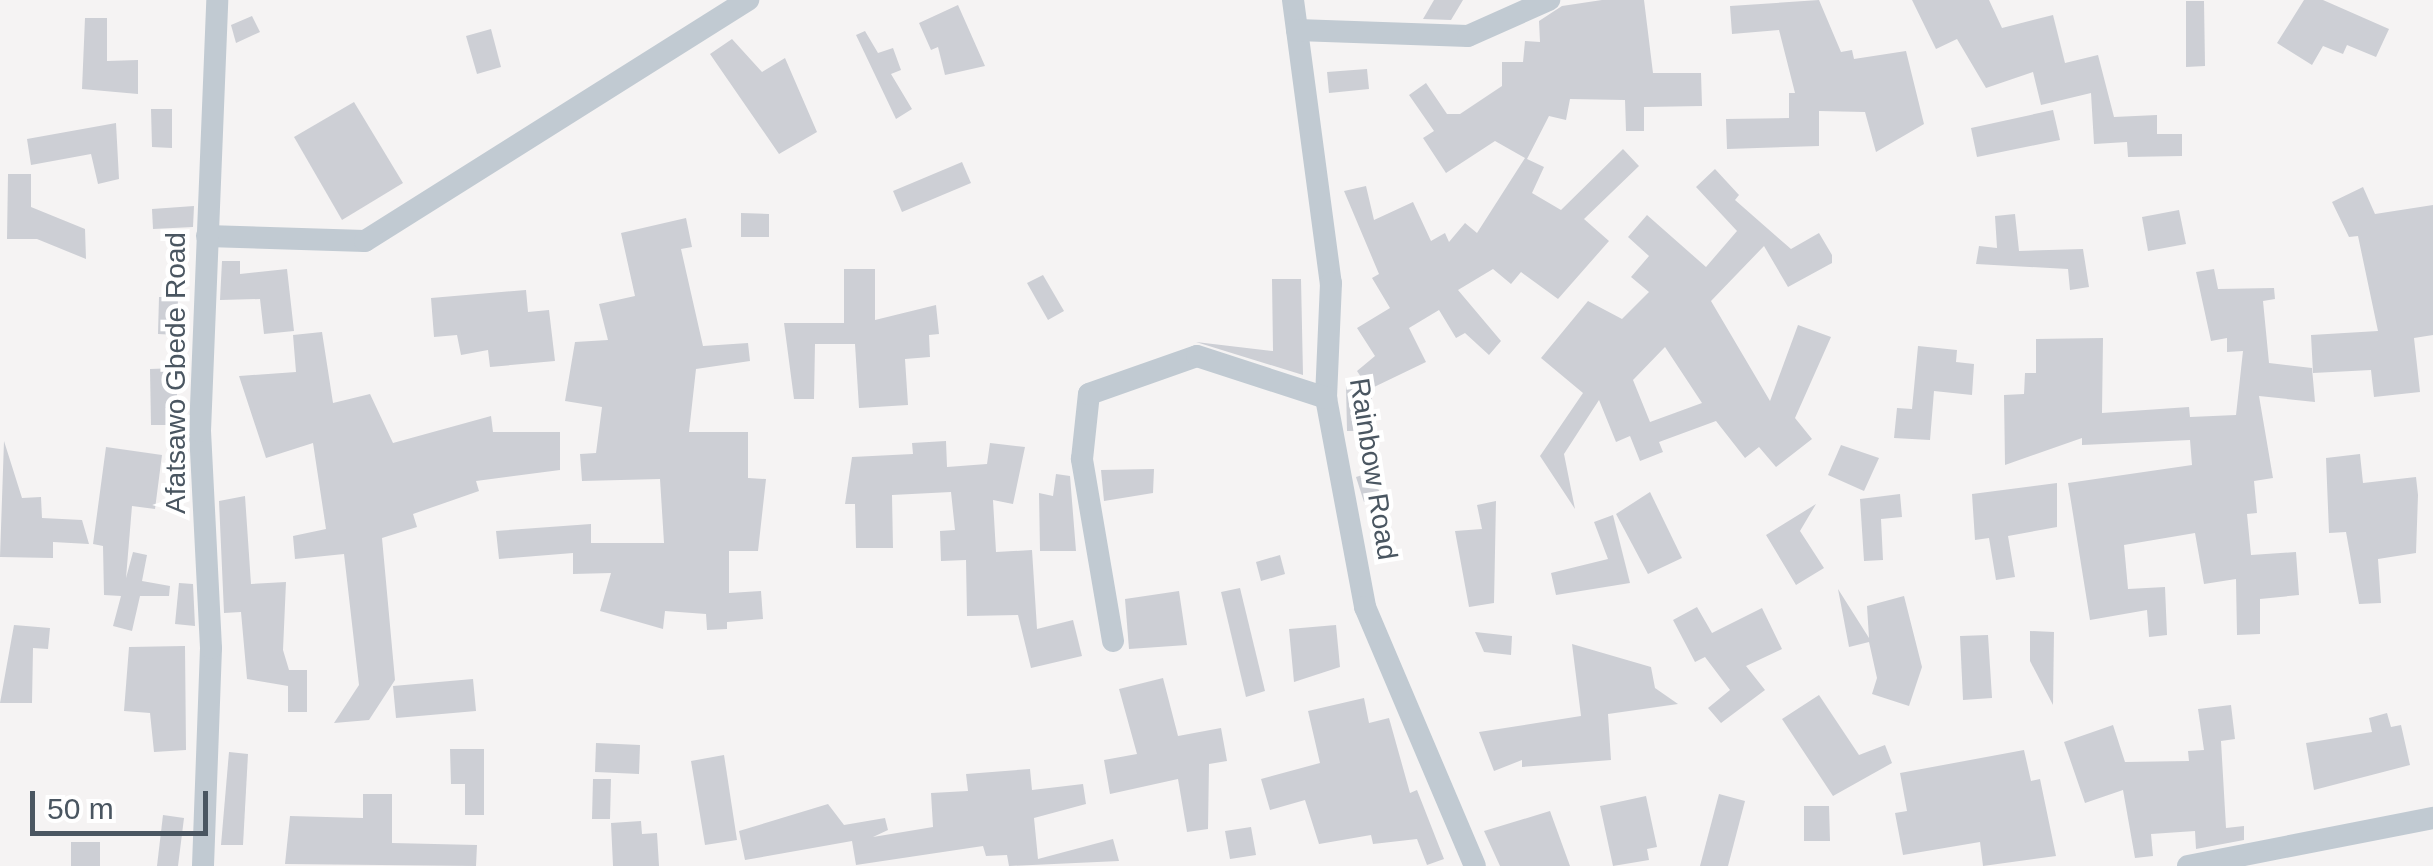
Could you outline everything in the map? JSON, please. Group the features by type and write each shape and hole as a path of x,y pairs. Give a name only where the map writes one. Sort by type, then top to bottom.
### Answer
{"street":[{"name":"Afatsawo Gbede Road","path":"203,866 212,648 200,431 217,0"},
{"path":"207,236 366,241 748,0"},
{"name":"Rainbow Road","path":"1293,0 1331,284 1326,398 1365,607 1475,866"},
{"path":"1297,30 1468,36 1550,0"},
{"path":"1113,641 1082,459 1088,394 1197,356 1326,398"},
{"path":"2188,866 2433,818"}],"building":[{"path":"1434,0 1463,0 1451,20 1423,19"},
{"path":"1602,0 1644,0 1653,73 1701,73 1702,106 1644,107 1644,131 1626,131 1625,100 1570,99 1566,120 1549,116 1527,159 1544,167 1532,193 1561,210 1623,149 1639,166 1584,219 1609,241 1558,299 1521,272 1511,284 1493,269 1458,290 1501,341 1489,355 1465,333 1456,338 1439,310 1409,328 1426,362 1372,388 1372,431 1347,431 1346,386 1367,386 1357,371 1375,356 1357,328 1390,308 1372,278 1379,274 1344,191 1366,186 1374,220 1413,202 1431,241 1445,233 1449,242 1465,223 1477,233 1525,158 1495,141 1446,173 1423,138 1434,131 1409,95 1426,83 1447,114 1460,114 1502,86 1502,62 1523,62 1525,41 1540,42 1539,21 1562,6"},
{"path":"1819,0 1841,52 1852,50 1854,59 1906,51 1924,124 1876,152 1865,112 1819,111 1819,146 1727,149 1726,119 1789,118 1789,93 1795,93 1779,30 1732,34 1730,6"},
{"path":"1912,0 1989,0 2002,28 2053,15 2065,63 2098,55 2114,117 2157,115 2157,134 2182,134 2182,156 2128,157 2127,142 2094,144 2091,93 2041,105 2033,72 1986,88 1957,39 1936,49"},
{"path":"2304,0 2323,0 2389,29 2376,57 2347,45 2343,54 2323,46 2312,65 2277,43"},
{"path":"2186,1 2204,1 2205,66 2186,67"},
{"path":"958,5 985,66 945,75 938,47 931,50 919,23"},
{"path":"252,16 260,32 236,43 231,25"},
{"path":"85,18 107,18 107,61 138,60 138,94 82,89"},
{"path":"491,29 501,67 477,74 466,36"},
{"path":"865,31 878,53 893,48 901,70 891,74 912,109 896,119 856,35"},
{"path":"732,39 762,72 785,58 817,132 779,154 710,54"},
{"path":"1367,69 1369,89 1329,93 1327,72"},
{"path":"354,102 403,183 342,220 294,137"},
{"path":"151,109 172,109 172,148 152,147"},
{"path":"2053,110 2060,140 1977,157 1971,128"},
{"path":"116,123 119,179 98,184 91,154 31,165 27,139"},
{"path":"962,162 971,183 902,212 893,191"},
{"path":"1715,169 1739,195 1735,200 1791,249 1819,233 1832,255 1832,263 1788,287 1764,246 1711,301 1770,401 1798,325 1831,337 1795,418 1812,439 1776,467 1759,447 1745,458 1716,421 1659,442 1663,452 1640,461 1630,436 1616,442 1599,400 1564,454 1575,509 1540,456 1583,393 1541,358 1588,301 1622,319 1649,292 1631,277 1649,256 1628,237 1647,215 1706,267 1737,231 1696,187","holes":["1665,347 1702,403 1650,422 1633,380"]},
{"path":"8,174 31,174 31,207 85,229 86,259 37,239 7,239"},
{"path":"2363,187 2375,214 2433,205 2433,335 2414,338 2420,392 2374,397 2371,370 2313,373 2311,335 2378,331 2358,236 2349,237 2332,202"},
{"path":"194,206 193,227 153,229 152,209"},
{"path":"2179,210 2186,244 2148,251 2142,217"},
{"path":"741,213 769,214 769,237 741,237"},
{"path":"2015,214 2019,251 2083,249 2089,287 2070,290 2068,269 1976,264 1979,246 1997,248 1995,216"},
{"path":"686,218 692,247 681,249 703,346 748,343 750,361 696,369 689,432 748,432 748,478 766,479 758,551 729,551 729,593 761,591 763,619 727,622 727,629 707,630 706,614 665,611 663,629 600,611 611,573 573,574 573,553 499,559 496,531 591,524 591,543 664,543 660,479 582,481 580,454 596,453 602,407 565,401 575,342 608,340 599,304 635,296 621,233"},
{"path":"222,261 240,261 240,274 287,269 294,331 264,334 260,299 220,300"},
{"path":"844,269 875,269 875,320 936,305 939,334 929,335 930,357 905,359 908,405 859,408 855,344 815,344 814,399 794,399 784,323 844,323"},
{"path":"2214,269 2218,289 2274,288 2275,299 2263,301 2269,363 2312,368 2315,402 2259,396 2273,478 2254,481 2257,513 2247,514 2251,555 2296,552 2299,595 2260,599 2260,634 2237,635 2236,579 2204,584 2195,533 2124,545 2128,589 2165,587 2167,635 2149,637 2147,610 2090,620 2068,483 2192,465 2190,440 2082,445 2082,438 2005,465 2004,395 2024,394 2025,373 2036,373 2036,339 2103,338 2102,413 2189,407 2190,417 2236,415 2243,351 2227,352 2227,338 2211,341 2196,272"},
{"path":"1043,275 1064,311 1048,320 1027,283"},
{"path":"1272,279 1301,279 1303,375 1196,342 1273,351"},
{"path":"526,290 528,312 549,310 555,361 490,367 488,350 461,355 457,335 434,337 431,298"},
{"path":"159,297 178,297 177,335 158,334"},
{"path":"322,332 333,403 370,394 393,443 491,416 493,432 560,432 560,470 476,481 479,491 413,514 417,527 382,538 395,680 369,720 334,723 359,685 344,554 295,559 293,536 326,529 313,443 266,458 239,376 296,372 293,335"},
{"path":"1918,346 1957,350 1956,362 1974,364 1972,395 1934,391 1930,440 1894,438 1897,408 1912,409"},
{"path":"177,368 177,425 151,425 150,369"},
{"path":"4,441 22,498 41,497 42,518 82,520 89,544 53,542 53,558 0,557"},
{"path":"946,441 947,467 987,464 990,443 1025,447 1013,504 993,500 996,552 1032,550 1037,629 1073,620 1082,656 1031,668 1018,615 967,616 966,560 941,561 940,531 955,530 951,492 892,495 893,548 856,548 855,504 845,504 852,457 913,454 912,443"},
{"path":"1841,445 1879,458 1864,491 1828,475"},
{"path":"106,447 162,455 155,509 132,506 126,578 133,552 147,555 142,581 170,586 169,596 140,596 132,631 113,626 121,596 104,595 103,546 93,544"},
{"path":"2360,454 2363,483 2416,477 2416,553 2378,559 2381,603 2359,604 2346,532 2329,533 2326,458"},
{"path":"1154,469 1153,493 1104,501 1101,470"},
{"path":"1372,472 1381,496 1364,502 1356,477"},
{"path":"1056,474 1070,476 1076,551 1040,551 1039,493 1053,496"},
{"path":"2057,483 2057,527 2008,536 2015,577 1996,580 1989,538 1975,540 1972,494"},
{"path":"1650,492 1682,558 1648,574 1616,514"},
{"path":"1900,494 1902,517 1881,519 1883,560 1864,561 1860,499"},
{"path":"245,496 251,584 286,582 283,650 289,670 307,670 307,712 288,712 288,686 247,679 241,612 224,613 219,501"},
{"path":"1496,501 1494,603 1469,607 1455,531 1482,529 1477,505"},
{"path":"1816,504 1800,531 1824,568 1796,585 1766,535"},
{"path":"1613,515 1630,583 1556,595 1551,573 1608,559 1594,522"},
{"path":"1280,555 1285,574 1261,581 1256,562"},
{"path":"179,583 193,584 195,626 175,624"},
{"path":"1240,588 1265,691 1246,697 1221,592"},
{"path":"1838,589 1869,638 1867,606 1904,596 1922,667 1909,706 1872,694 1877,678 1869,642 1849,647"},
{"path":"1179,591 1187,645 1129,649 1125,599"},
{"path":"1697,607 1712,633 1762,608 1782,649 1746,666 1765,690 1721,723 1708,708 1730,690 1705,657 1695,662 1673,620"},
{"path":"14,625 50,628 48,649 33,648 32,703 0,703"},
{"path":"1336,625 1340,667 1294,682 1289,629"},
{"path":"2030,631 2054,632 2053,705 2030,661"},
{"path":"1475,632 1512,636 1511,655 1484,652"},
{"path":"1988,635 1992,698 1963,700 1960,636"},
{"path":"1572,644 1651,667 1655,688 1678,704 1608,714 1611,760 1522,767 1522,760 1494,771 1479,732 1581,716"},
{"path":"185,646 186,750 154,752 150,713 124,711 129,647"},
{"path":"1163,678 1178,736 1221,728 1227,761 1209,764 1208,829 1187,832 1178,779 1110,794 1104,760 1137,754 1119,689"},
{"path":"473,679 476,711 396,718 393,686"},
{"path":"1819,695 1859,755 1885,745 1892,763 1833,796 1782,719"},
{"path":"1364,698 1369,723 1389,718 1410,793 1417,790 1444,859 1427,865 1417,839 1373,844 1371,835 1319,844 1305,800 1270,810 1261,779 1320,763 1308,711"},
{"path":"2231,705 2235,739 2221,741 2226,828 2244,826 2244,840 2196,849 2195,831 2151,834 2153,856 2135,858 2123,790 2085,803 2064,742 2113,725 2125,762 2189,761 2188,751 2204,750 2198,709"},
{"path":"2387,713 2391,727 2401,725 2410,765 2314,790 2306,743 2372,732 2369,718"},
{"path":"596,743 640,745 639,774 595,772"},
{"path":"450,749 484,749 484,815 465,815 465,784 451,784"},
{"path":"2024,750 2031,781 2040,779 2056,856 1983,866 1980,842 1903,855 1895,813 1907,811 1900,773"},
{"path":"229,752 248,754 243,845 221,845"},
{"path":"724,755 737,840 705,845 691,761"},
{"path":"1030,769 1032,790 1083,784 1086,804 1034,818 1038,859 1113,839 1119,861 1009,866 1007,855 986,856 983,846 856,865 852,841 745,860 739,831 828,804 844,825 885,818 888,830 873,837 933,827 931,793 968,791 966,774"},
{"path":"593,779 611,779 610,819 592,819"},
{"path":"363,794 392,794 392,843 477,845 476,866 285,864 290,816 363,818"},
{"path":"1719,794 1745,801 1728,866 1700,866"},
{"path":"1646,796 1657,847 1647,849 1649,860 1613,866 1600,806"},
{"path":"1804,806 1829,806 1830,841 1804,841"},
{"path":"1550,811 1570,866 1500,866 1484,831"},
{"path":"163,815 184,818 178,866 157,866"},
{"path":"641,821 642,834 657,833 659,866 613,866 611,823"},
{"path":"1251,827 1256,855 1230,859 1225,831"},
{"path":"71,842 100,842 100,866 71,866"}]}
